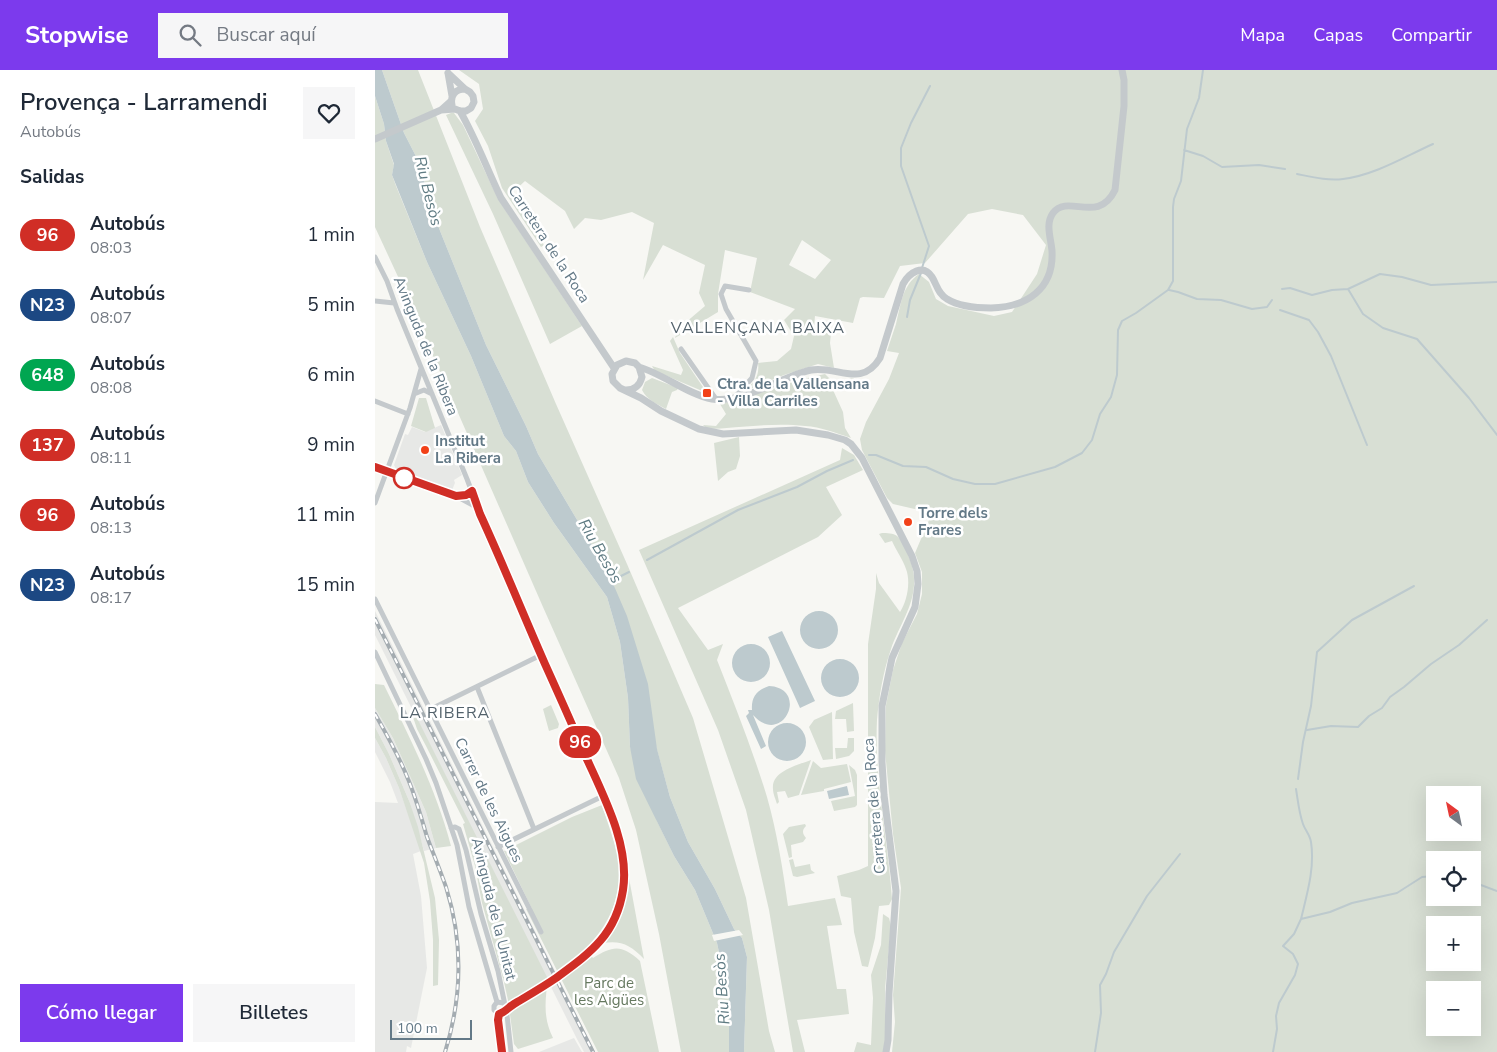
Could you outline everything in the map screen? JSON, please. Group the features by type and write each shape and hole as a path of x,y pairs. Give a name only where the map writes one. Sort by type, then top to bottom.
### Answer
{"street":[{"path":"641,398 619,388 613,381 612,374 614,368 621,362 631,361 639,367 700,395 716,399 734,398 809,370 823,370 854,375 867,372 880,358 903,284 913,271 924,270 932,276 945,298 971,307 1009,306 1029,300 1043,285 1050,271 1052,249 1049,221 1051,215 1064,207 1091,208 1100,206 1111,198 1115,190 1124,106 1125,80 1122,70"},
{"path":"375,139 441,110 464,112 469,109 473,104 470,92 448,71"},
{"path":"448,71 452,98 457,110"},
{"path":"441,110 458,90 465,89"},
{"name":"Carretera de la Roca","path":"469,109 470,129"},
{"name":"Carretera de la Roca","path":"457,110 470,129 501,198 614,368"},
{"name":"Avinguda de la Ribera","path":"375,257 387,281 394,303 433,394 478,508 603,796 611,816 623,861 623,890 616,915 593,950 540,989 505,1007"},
{"path":"734,398 752,378 756,360 726,309 721,294 725,286 749,290"},
{"path":"375,301 394,303"},
{"path":"681,349 716,399"},
{"path":"603,350 621,362"},
{"path":"639,367 642,377 637,387 641,398"},
{"path":"375,503 408,414 421,369"},
{"path":"642,377 656,375"},
{"path":"626,390 637,387"},
{"path":"414,394 424,390 433,394"},
{"name":"Carretera de la Roca","path":"641,398 687,424 708,432 723,434 795,430 845,440 855,447 862,458 914,562 918,584 915,607 892,658 882,706 884,795 896,891 886,1052"},
{"path":"375,401 408,414"},
{"path":"375,467 456,496 478,508"},
{"path":"456,496 466,495 472,491"},
{"name":"Carrer de les Aigues","path":"375,599 541,932"},
{"name":"Avinguda de la Unitat","path":"375,652 433,773 458,852 469,907 497,1002"},
{"path":"431,709 541,655"},
{"path":"477,687 534,829"},
{"path":"498,847 603,796"},
{"name":"Avinguda de la Unitat","path":"451,828 459,829 466,850 481,914 498,971 507,1015 511,1052"},
{"name":"Avinguda de la Unitat","path":"502,1052 499,1014 493,1008 494,1004 502,1001 505,1007"},
{"path":"499,1014 505,1007"}],"shaded area":[{"path":"375,70 382,70 404,133 423,170 426,196 486,345 538,454 608,572 627,616 648,684 657,749 670,797 688,842 715,889 734,929 742,938 747,957 744,1052 729,1052 729,999 717,943 695,890 674,856 636,779 630,747 628,698 620,642 607,597 554,523 528,482 516,451 504,436 471,356 427,262 392,175 394,164 386,141 384,124 375,96"},
{"name":"Institut La Ribera","path":"441,425 462,475 454,480 455,483 452,490 396,469 394,465 405,434 408,435 412,427 425,432"},
{"path":"375,611 595,1052 584,1052 577,1039 375,635"},
{"path":"819,611 833,616 838,630 833,644 819,649 805,644 800,630 805,616"},
{"path":"782,631 815,701 800,708 768,637"},
{"path":"751,644 765,649 770,663 765,677 751,682 737,677 732,663 737,649"},
{"path":"840,659 854,664 859,678 854,692 840,697 826,692 821,678 826,664"},
{"path":"769,686 781,689 788,696 790,705 788,714 782,721 774,725 764,723 753,715 766,746 761,749 746,716 749,713 748,710 752,710 756,695"},
{"path":"375,708 393,738 426,812 436,848 424,851 410,803 375,727"},
{"path":"787,723 801,728 806,742 801,756 787,761 773,756 768,742 773,728"},
{"path":"375,738 399,788 421,851 413,854 421,896 427,968 411,1048 407,1046 406,1052 375,1052 375,802 398,803 375,752"},
{"path":"847,786 849,795 829,799 827,791"},
{"path":"574,1038 582,1052 539,1052"}],"green space":[{"path":"382,70 418,70 480,227 693,718 746,898 769,1031 775,1052 744,1052 747,957 742,938 734,929 715,889 688,842 670,797 608,572 538,454 486,345 426,196 423,170 404,133"},
{"path":"459,70 1497,70 1497,1052 892,1052 895,1022 893,995 901,888 893,834 885,751 886,705 893,670 902,643 917,614 922,594 922,572 915,553 932,513 893,504 887,498 862,450 860,439 866,422 889,379 899,353 887,351 903,296 913,279 919,274 929,282 936,299 948,306 994,316 1012,312 1037,274 1046,245 1023,215 992,209 968,214 925,263 900,266 884,298 860,298 853,323 815,316 814,326 831,333 830,343 834,368 818,364 784,375 743,392 755,380 758,372 758,363 777,361 791,349 794,336 784,320 795,309 750,292 757,258 725,250 718,294 718,312 675,338 678,329 705,306 699,293 705,265 663,245 643,280 654,223 632,212 601,220 585,218 574,229 565,211 525,181 510,195 544,245 541,247 502,188 488,146 475,121 483,109 479,84","holes":["802,240 831,260 815,279 789,265"]},
{"path":"375,96 394,165 392,175 396,186 427,262 471,356 504,436 516,451 528,482 554,523 607,597 620,642 628,698 630,747 657,821 674,856 695,890 717,943 729,999 729,1052 681,1052 659,934 636,830 619,778 375,227"},
{"path":"454,113 463,125 498,199 582,326 550,344 493,214 446,115"},
{"path":"673,337 680,353 707,393 655,371 652,366 681,375 683,370 670,341"},
{"path":"825,374 833,382 854,378 852,383 833,390 843,412 845,428 851,438 817,428 793,425 707,429 703,425 716,426 726,414 720,404"},
{"path":"652,378 678,388 672,392 666,409 649,399 642,390 645,382"},
{"path":"419,398 426,398 435,428 426,432 411,426"},
{"path":"739,437 740,456 736,469 728,472 718,481 714,443"},
{"path":"842,448 854,455 863,470 826,487 842,515 818,537 678,608 708,650 723,644 717,660 750,746 767,797 774,824 788,906 835,898 842,925 827,926 837,989 846,989 849,1014 797,1020 805,1052 793,1052 769,910 746,810 718,730 639,550 840,460"},
{"path":"879,534 895,535 902,542 911,562 914,581 908,611 888,658 878,711 879,787 892,899 889,905 879,906 875,938 868,967 862,966 854,932 851,898 841,896 837,876 868,866 868,644 876,589 876,573 879,583 900,612 908,591 905,566 892,541 885,543"},
{"path":"375,684 384,685 413,744 438,804 451,846 436,848 426,812 393,738 375,708"},
{"path":"853,703 854,731 847,732 846,719 835,719 836,711"},
{"path":"551,705 559,724 558,728 549,731 543,709"},
{"path":"413,710 548,979 546,1009 553,1038 518,1049 514,1044 508,1000 482,903 475,866 463,824 465,823 417,729 411,711"},
{"path":"832,712 833,759 823,760 809,727 814,720"},
{"path":"375,727 389,754 418,827 435,898 439,940 438,985 433,986 433,940 430,901 424,863 399,788 375,738"},
{"path":"848,738 854,738 854,751 849,756 836,759 835,748 847,748"},
{"path":"811,760 799,795 788,798 785,791 777,792 779,802 777,804 773,789 776,778 786,770"},
{"path":"813,761 821,768 847,764 851,782 824,789 824,791 801,795"},
{"path":"849,765 855,770 857,775 857,805 834,811 831,801 855,796"},
{"name":"Parc de les Aigües","path":"602,805 619,862 618,890 613,908 601,931 586,949 593,958 612,949 622,949 640,961 659,1052 598,1052 526,909 532,909 504,851 572,817"},
{"path":"805,824 803,832 806,838 803,842 791,845 792,857 789,858 783,834 789,827"},
{"path":"793,859 795,867 810,864 811,870 815,873 797,877 793,876 789,860"},
{"path":"629,878 644,959 635,950 620,943 603,943 613,927 619,912 627,879"},
{"path":"883,914 889,918 891,926 885,989 885,1041 883,1052 854,1052 857,1042 871,1045 873,998 871,975 881,945"}],"pier":[{"path":"739,930 743,935 714,941 712,935"}],"waterway":[{"path":"869,455 876,455 903,466 926,467 953,479 975,484 995,484 1055,467 1082,453 1092,440 1100,414 1111,397 1117,375 1118,330 1122,321 1168,290 1173,281 1174,199 1181,181 1187,129 1199,98 1203,70"},
{"path":"922,268 929,246 901,166 901,148 911,123 930,86"},
{"path":"1297,174 1332,179 1355,177 1389,165 1433,144"},
{"path":"1184,150 1203,156 1222,167 1259,165 1285,169"},
{"path":"907,317 910,300 921,273"},
{"path":"1282,289 1290,288 1312,295 1332,290 1348,289 1380,274 1402,277 1431,285 1497,282"},
{"path":"1348,289 1363,314 1383,328 1417,339 1469,398 1497,435"},
{"path":"1169,290 1197,299 1221,300 1252,309 1267,307 1272,300"},
{"path":"1280,310 1309,320 1318,332 1331,356 1367,445"},
{"path":"647,560 738,510 797,487 853,460"},
{"name":"Riu Besòs","path":"611,581 629,572"},
{"path":"1298,779 1303,742 1311,706 1317,652 1352,620 1414,586"},
{"path":"1307,730 1331,726 1358,727 1369,716 1382,708 1390,697 1431,664 1459,645 1487,620"},
{"path":"1296,789 1301,816 1310,839 1312,852 1310,881 1301,919"},
{"path":"1095,1052 1101,1013 1100,985 1114,952 1147,896 1180,854"},
{"path":"1273,1052 1279,1003 1295,975 1298,964 1293,954 1283,946 1294,934 1301,919 1330,912 1352,903 1397,893 1422,877 1426,877"},
{"path":"1481,885 1497,891"}],"railway":[{"path":"375,619 593,1052"},
{"path":"375,714 397,754 411,786 452,907 458,949 457,990 451,1032 445,1052"}],"bus line":[{"name":"96","path":"375,467 456,496 466,495 472,491 480,514 603,796 621,847 624,873 623,890 616,915 607,931 593,950 579,961 540,989 499,1014 502,1052"}],"place":[{"name":"Ctra. de la Vallensana - Villa Carriles","path":"707,393"},
{"name":"Institut La Ribera","path":"425,450"},
{"name":"Torre dels Frares","path":"908,522"}],"district":[{"name":"VALLENÇANA BAIXA","path":"758,328"},
{"name":"LA RIBERA","path":"445,713"}]}
